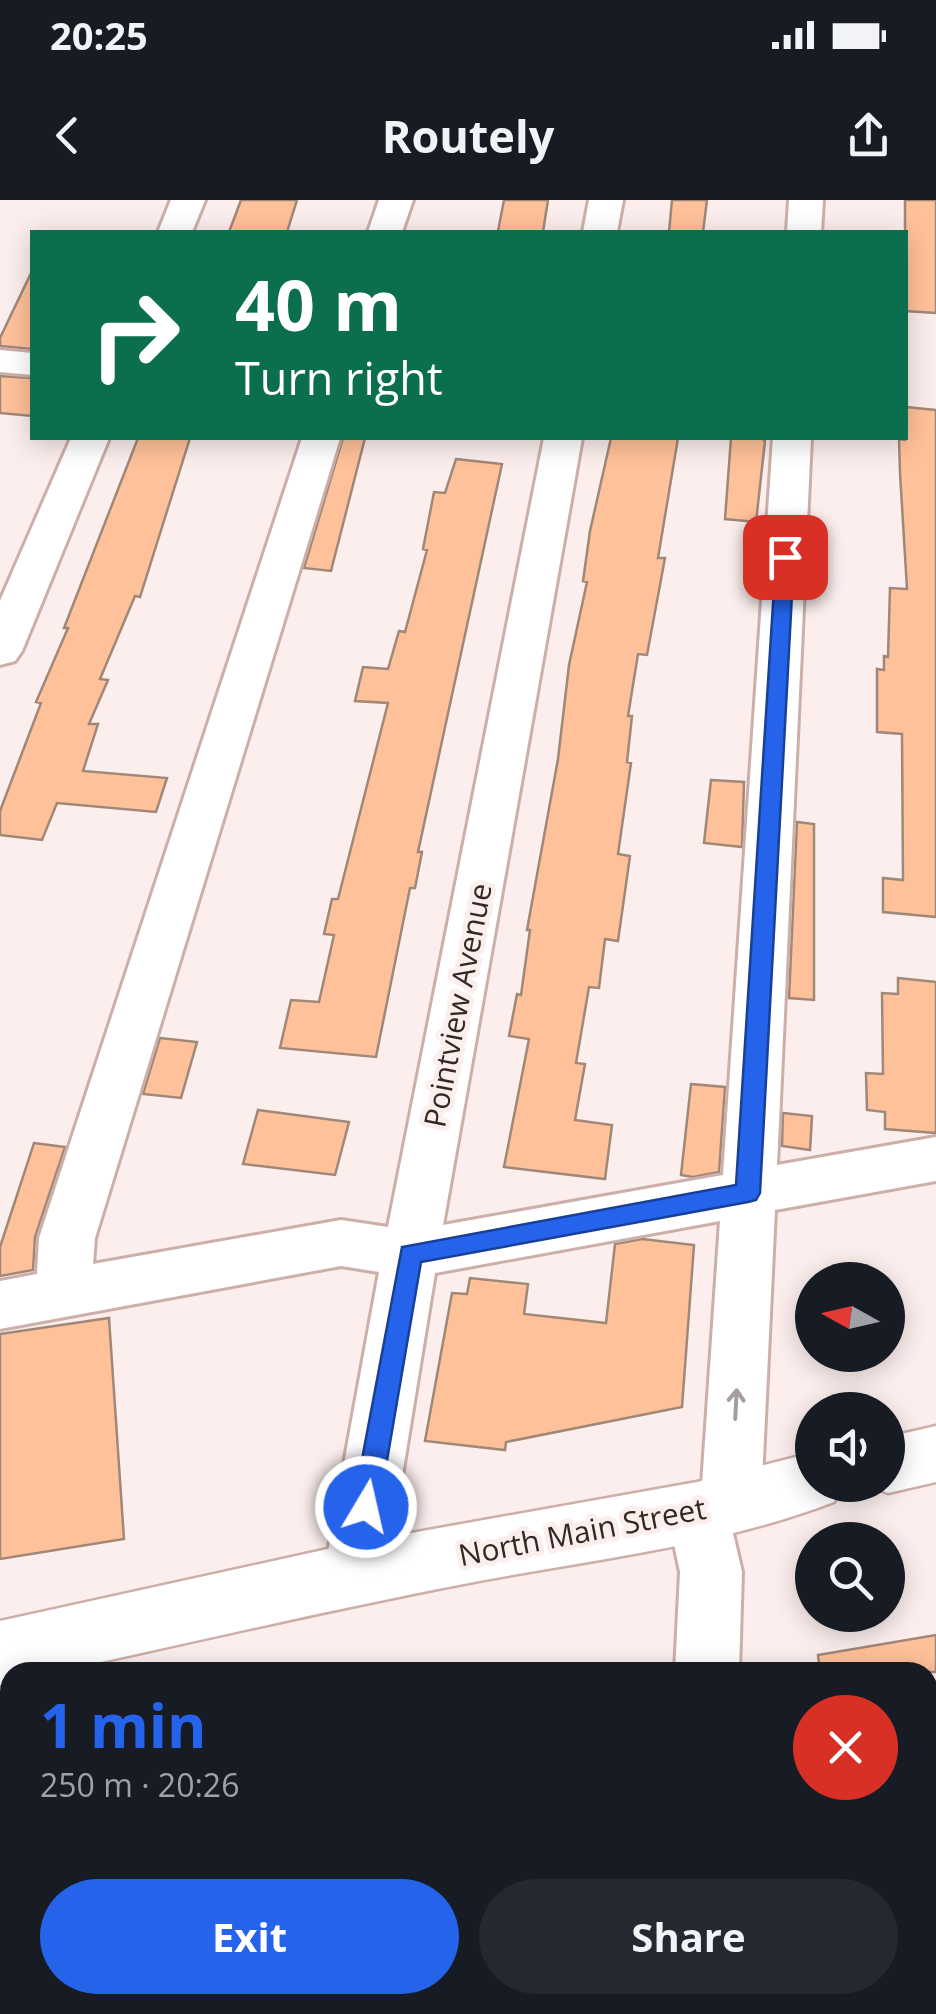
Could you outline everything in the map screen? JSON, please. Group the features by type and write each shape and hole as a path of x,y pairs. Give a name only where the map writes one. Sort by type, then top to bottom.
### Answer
{"main road":[{"path":"905,1461 936,1454"},
{"name":"North Main Street","path":"0,1653 356,1574 714,1506 795,1486"}],"street":[{"path":"176,230 188,200"},
{"path":"387,230 396,200"},
{"path":"600,230 606,200"},
{"path":"804,230 806,200"},
{"path":"0,361 30,364"},
{"path":"0,651 89,440"},
{"path":"64,1293 67,1238 320,440"},
{"name":"Pointview Avenue","path":"356,1574 410,1254 562,440"},
{"path":"707,1662 714,1506 748,1193 792,440"},
{"path":"0,1305 341,1243 410,1254 936,1159"}],"building":[{"path":"241,200 297,200 288,230 230,230"},
{"path":"504,200 548,200 543,230 498,230"},
{"path":"672,200 707,200 703,230 669,230"},
{"path":"905,200 936,200 936,313 908,311"},
{"path":"30,275 30,349 0,346 0,338"},
{"path":"0,376 30,378 30,416 0,413"},
{"path":"908,407 936,410 936,917 883,912 883,878 903,880 902,734 877,732 877,669 884,670 884,656 888,657 890,588 907,589 899,440 908,440"},
{"path":"137,440 189,440 140,597 135,596 100,679 108,680 89,724 98,724 83,771 167,778 156,812 57,803 42,840 0,835 0,811 41,703 36,702 68,628 64,628"},
{"path":"342,440 364,440 331,571 304,568"},
{"path":"611,440 678,440 658,558 665,558 647,655 638,654 628,716 632,716 627,762 631,763 618,854 630,856 618,941 605,939 599,988 589,987 576,1063 585,1064 575,1120 612,1125 605,1179 504,1167 529,1039 509,1036 517,994 521,995 527,930 558,759 569,665 587,582 583,581"},
{"path":"731,440 764,440 756,522 725,519"},
{"path":"456,459 502,464 418,852 422,852 415,888 410,888 376,1057 280,1048 291,1000 319,1002 334,935 324,934 332,899 338,899 388,703 355,701 363,667 388,669 399,631 405,632 427,550 423,549 434,492 445,493"},
{"path":"711,780 744,782 742,847 704,843"},
{"path":"797,822 814,824 814,1000 789,998"},
{"path":"898,978 936,982 936,1133 885,1129 885,1112 867,1110 866,1073 883,1074 882,993 898,994"},
{"path":"160,1038 197,1042 181,1098 143,1094"},
{"path":"691,1084 725,1087 719,1172 693,1177 681,1175"},
{"path":"258,1110 349,1122 335,1175 243,1164"},
{"path":"783,1113 812,1116 810,1150 782,1146"},
{"path":"34,1143 65,1147 35,1237 33,1270 0,1276 0,1247"},
{"path":"642,1239 694,1245 682,1407 506,1442 505,1450 425,1441 452,1293 467,1294 470,1278 528,1284 524,1314 606,1323 615,1244"},
{"path":"109,1318 124,1539 0,1559 0,1334"},
{"path":"936,1635 936,1662 819,1662 818,1655"}],"route":[{"path":"366,1507 410,1254 748,1193 785,557"}]}
